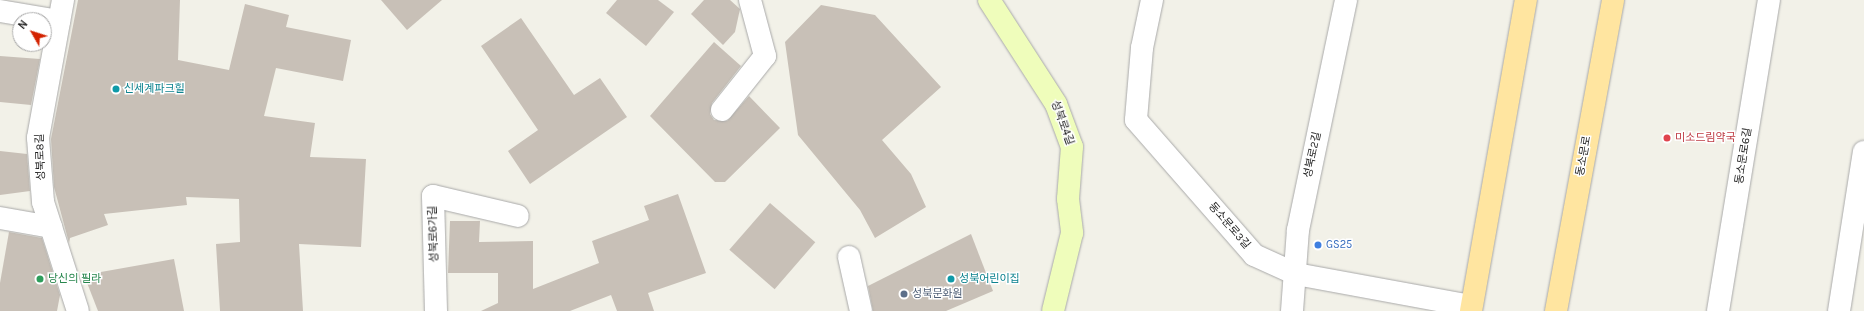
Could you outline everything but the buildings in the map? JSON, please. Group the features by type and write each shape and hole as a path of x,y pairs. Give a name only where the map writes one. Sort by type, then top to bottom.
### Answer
{"main road":[{"path":"1471,309 1526,0"},
{"name":"동소문로","path":"1556,311 1612,0"}],"street":[{"path":"722,110 765,56 750,0"},
{"name":"성북로4길","path":"989,0 1056,104 1072,147 1068,199 1072,233 1053,311"},
{"name":"동소문로3길","path":"1152,0 1142,48 1136,120 1254,255 1296,274 1471,309"},
{"name":"성북로2길","path":"1292,311 1296,274 1298,230 1346,0"},
{"name":"동소문로6길","path":"1718,311 1769,0"},
{"path":"0,11 61,10"},
{"name":"성북로8길","path":"61,10 38,138 43,202 78,311"},
{"path":"1839,311 1864,152"},
{"name":"성북로6가길","path":"436,311 433,196 518,216"},
{"path":"0,218 51,227"},
{"path":"849,256 861,311"}],"place":[{"name":"신세계파크힐","path":"116,89"},
{"name":"미소드림약국","path":"1667,138"},
{"name":"GS25","path":"1318,245"},
{"name":"당신의 필라","path":"40,279"},
{"name":"성북어린이집","path":"951,279"},
{"name":"성북문화원","path":"904,294"}]}
